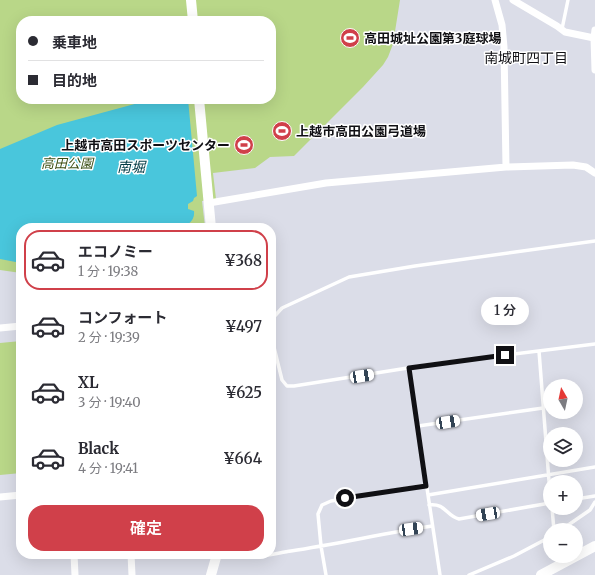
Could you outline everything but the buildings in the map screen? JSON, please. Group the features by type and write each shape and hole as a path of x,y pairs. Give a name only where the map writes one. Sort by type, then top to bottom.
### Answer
{"street":[{"path":"191,0 193,16"},
{"path":"495,0 502,25 504,47 506,167"},
{"path":"513,0 565,32 594,38"},
{"path":"595,30 595,70"},
{"path":"199,104 211,223"},
{"path":"209,203 326,183 506,167 573,165 586,167 595,173"},
{"path":"0,328 16,326"},
{"path":"0,497 16,495"},
{"path":"541,575 595,546"},
{"path":"74,559 75,575"},
{"path":"131,559 132,575"},
{"path":"211,575 216,559"}],"lane":[{"path":"562,29 568,0"},
{"path":"276,315 282,308 349,277 415,266 595,241"},
{"path":"276,355 282,380 287,386 305,385 409,368 595,344"},
{"path":"418,426 543,408 539,351"},
{"path":"409,368 440,575"},
{"path":"544,419 548,475"},
{"path":"553,475 595,467"},
{"path":"428,495 543,477"},
{"path":"326,575 318,514 325,503 390,490 426,486"},
{"path":"583,498 595,496"},
{"path":"571,523 590,510 595,502"},
{"path":"429,505 442,506 452,517 459,520 543,504"},
{"path":"276,553 432,526"},
{"path":"469,575 514,556 543,541"}],"green space":[{"name":"高田公園","path":"0,0 400,0 393,44 383,65 294,156 270,157 255,168 213,173 216,199 202,201 205,223 16,223 16,272 0,270"},
{"path":"16,341 16,473 0,475 0,343"}],"water":[{"name":"南堀","path":"135,104 188,104 197,196 188,204 188,209 194,211 194,217 189,223 16,223 16,262 0,259 0,149 57,125"}],"place":[{"name":"高田城址公園第3庭球場","path":"350,38"},
{"name":"上越市高田公園弓道場","path":"282,131"},
{"name":"上越市高田スポーツセンター","path":"244,145"}],"district":[{"name":"南城町四丁目","path":"526,58"}],"route":[{"path":"345,498 426,486 409,368 505,355"}]}
